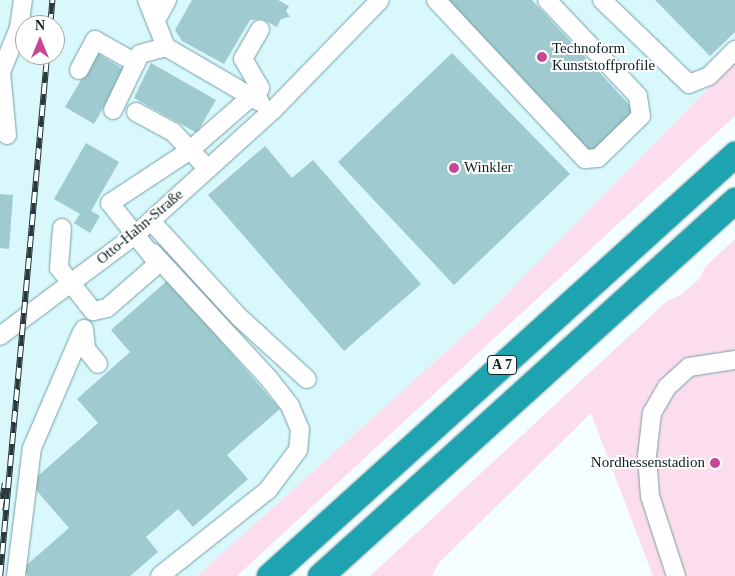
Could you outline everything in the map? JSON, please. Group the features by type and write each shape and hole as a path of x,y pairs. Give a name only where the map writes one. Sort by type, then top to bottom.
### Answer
{"highway":[{"name":"A 7","path":"269,576 735,154"},
{"name":"A 7","path":"320,576 735,200"}],"street":[{"path":"7,135 1,72 19,28 23,0"},
{"path":"148,0 166,47 273,110"},
{"path":"156,20 167,0"},
{"name":"Otto-Hahn-Straße","path":"0,336 151,221 273,110 380,0"},
{"path":"436,0 585,159 598,158 641,116 638,96 547,0"},
{"path":"602,0 689,84 709,76 735,50"},
{"path":"160,576 268,490 298,450 300,429 290,406 135,235 110,203 189,151 253,98 260,88 243,59 260,30"},
{"path":"79,70 95,40 136,63"},
{"path":"113,110 140,54 166,47"},
{"path":"136,112 173,132 208,169"},
{"path":"151,221 239,317 307,380"},
{"path":"62,228 59,268 93,311"},
{"path":"93,311 108,308 153,268 153,253"},
{"path":"16,576 32,448 82,332 93,311"},
{"path":"224,332 239,317"},
{"path":"82,332 86,349 98,364"},
{"path":"676,576 649,490 648,439 652,413 667,387 689,367 735,360"}],"shaded area":[{"path":"0,0 735,0 735,61 480,321 197,576 0,576"},
{"path":"735,61 735,116 237,576 197,576 480,321"},
{"path":"735,239 735,576 653,576 591,413 439,563 432,576 370,576 667,301 681,295 699,279 707,265"}],"building":[{"path":"192,0 278,0 289,6 286,11 290,17 281,19 277,27 262,19 250,20 224,64 182,41 175,30"},
{"name":"Technoform Kunststoffprofile","path":"448,0 532,0 637,113 592,155"},
{"path":"655,0 735,0 735,32 710,56"},
{"path":"97,53 125,70 94,124 65,107"},
{"name":"Winkler","path":"452,53 570,174 454,285 338,162"},
{"path":"151,63 216,100 197,133 134,98"},
{"path":"86,143 119,162 91,211 100,216 90,233 74,223 80,214 54,199"},
{"path":"265,146 292,178 313,160 421,284 344,351 208,195"},
{"path":"0,194 13,195 9,249 0,248"},
{"path":"168,280 280,409 227,455 248,479 193,527 178,509 146,537 158,552 130,576 28,576 22,569 69,528 30,483 98,423 77,399 130,352 111,330"}],"railway":[{"path":"51,15 52,0"},
{"path":"0,576 46,65"},
{"path":"0,510 5,483"}],"place":[{"name":"Technoform Kunststoffprofile","path":"542,57"},
{"name":"Winkler","path":"454,168"},
{"name":"Nordhessenstadion","path":"715,463"}]}
